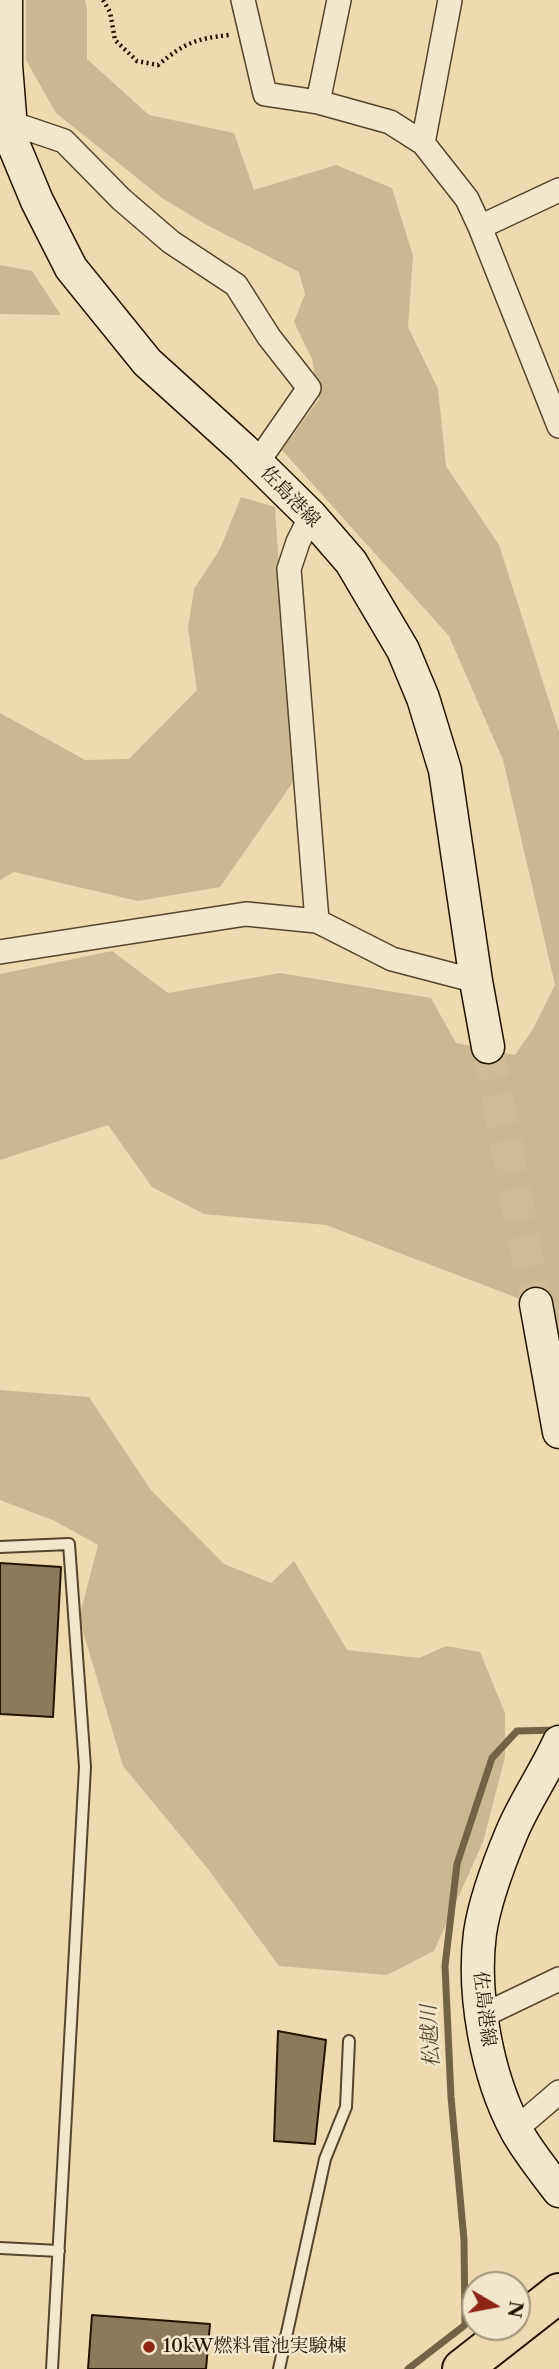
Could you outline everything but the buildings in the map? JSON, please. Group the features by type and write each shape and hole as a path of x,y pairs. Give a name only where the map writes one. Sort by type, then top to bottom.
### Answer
{"highway":[{"path":"462,2369 559,2293"}],"main road":[{"name":"佐島港線","path":"6,0 8,133 37,201 71,268 147,362 257,463 311,516 351,562 403,650 423,698 445,770 488,1047"},
{"path":"536,1304 559,1432"},
{"name":"佐島港線","path":"556,1750 513,1830 494,1880 480,1932 478,1973 482,2016 495,2078 516,2129 535,2160 559,2190"}],"street":[{"path":"243,0 265,94 318,102 390,122 423,143 467,199 559,426"},
{"path":"318,102 339,0"},
{"path":"423,143 450,0"},
{"path":"8,133 64,141 121,199 171,242 236,285 270,337 309,388 257,463"},
{"path":"480,227 559,190"},
{"path":"311,516 289,569 317,921"},
{"path":"0,952 246,914 317,921 392,959 476,981"},
{"path":"482,2016 559,1979"},
{"path":"516,2129 559,2092"}],"lane":[{"path":"0,1546 69,1544 85,1767 52,2369"},
{"path":"279,2369 325,2159 346,2107 349,2041"},
{"path":"0,2248 59,2251"}],"path":[{"path":"103,0 110,12 115,40 137,61 158,65 183,45 205,38 250,33"}],"shaded area":[{"path":"26,0 85,0 87,59 149,115 234,133 254,190 336,165 392,188 413,256 408,327 438,389 446,466 499,545 559,732 559,1338 540,1313 515,1297 326,1225 204,1214 152,1187 108,1125 0,1160 0,974 112,951 168,993 280,973 431,998 456,1043 515,1055 533,1029 555,985 503,760 449,636 282,450 319,399 312,359 294,322 305,294 299,272 205,224 162,198 56,113 26,60"},
{"path":"0,265 32,271 61,315 0,314"},
{"path":"241,497 275,507 293,782 220,887 138,901 14,872 0,880 0,713 85,760 129,759 197,690 188,628 194,589 220,549"},
{"path":"0,1390 89,1397 151,1490 224,1564 271,1583 294,1561 347,1650 419,1658 446,1646 480,1652 505,1713 505,1757 483,1842 434,1951 387,1975 279,1966 208,1869 123,1766 79,1618 98,1545 55,1521 0,1500"}],"waterway":[{"name":"松越川","path":"408,2369 465,2325 464,2240 451,2097 445,1966 457,1864 492,1758 517,1731 558,1730"}],"tunnel":[{"path":"488,1047 536,1304"}],"place":[{"name":"10kW燃料電池実験棟","path":"149,2347"}]}
